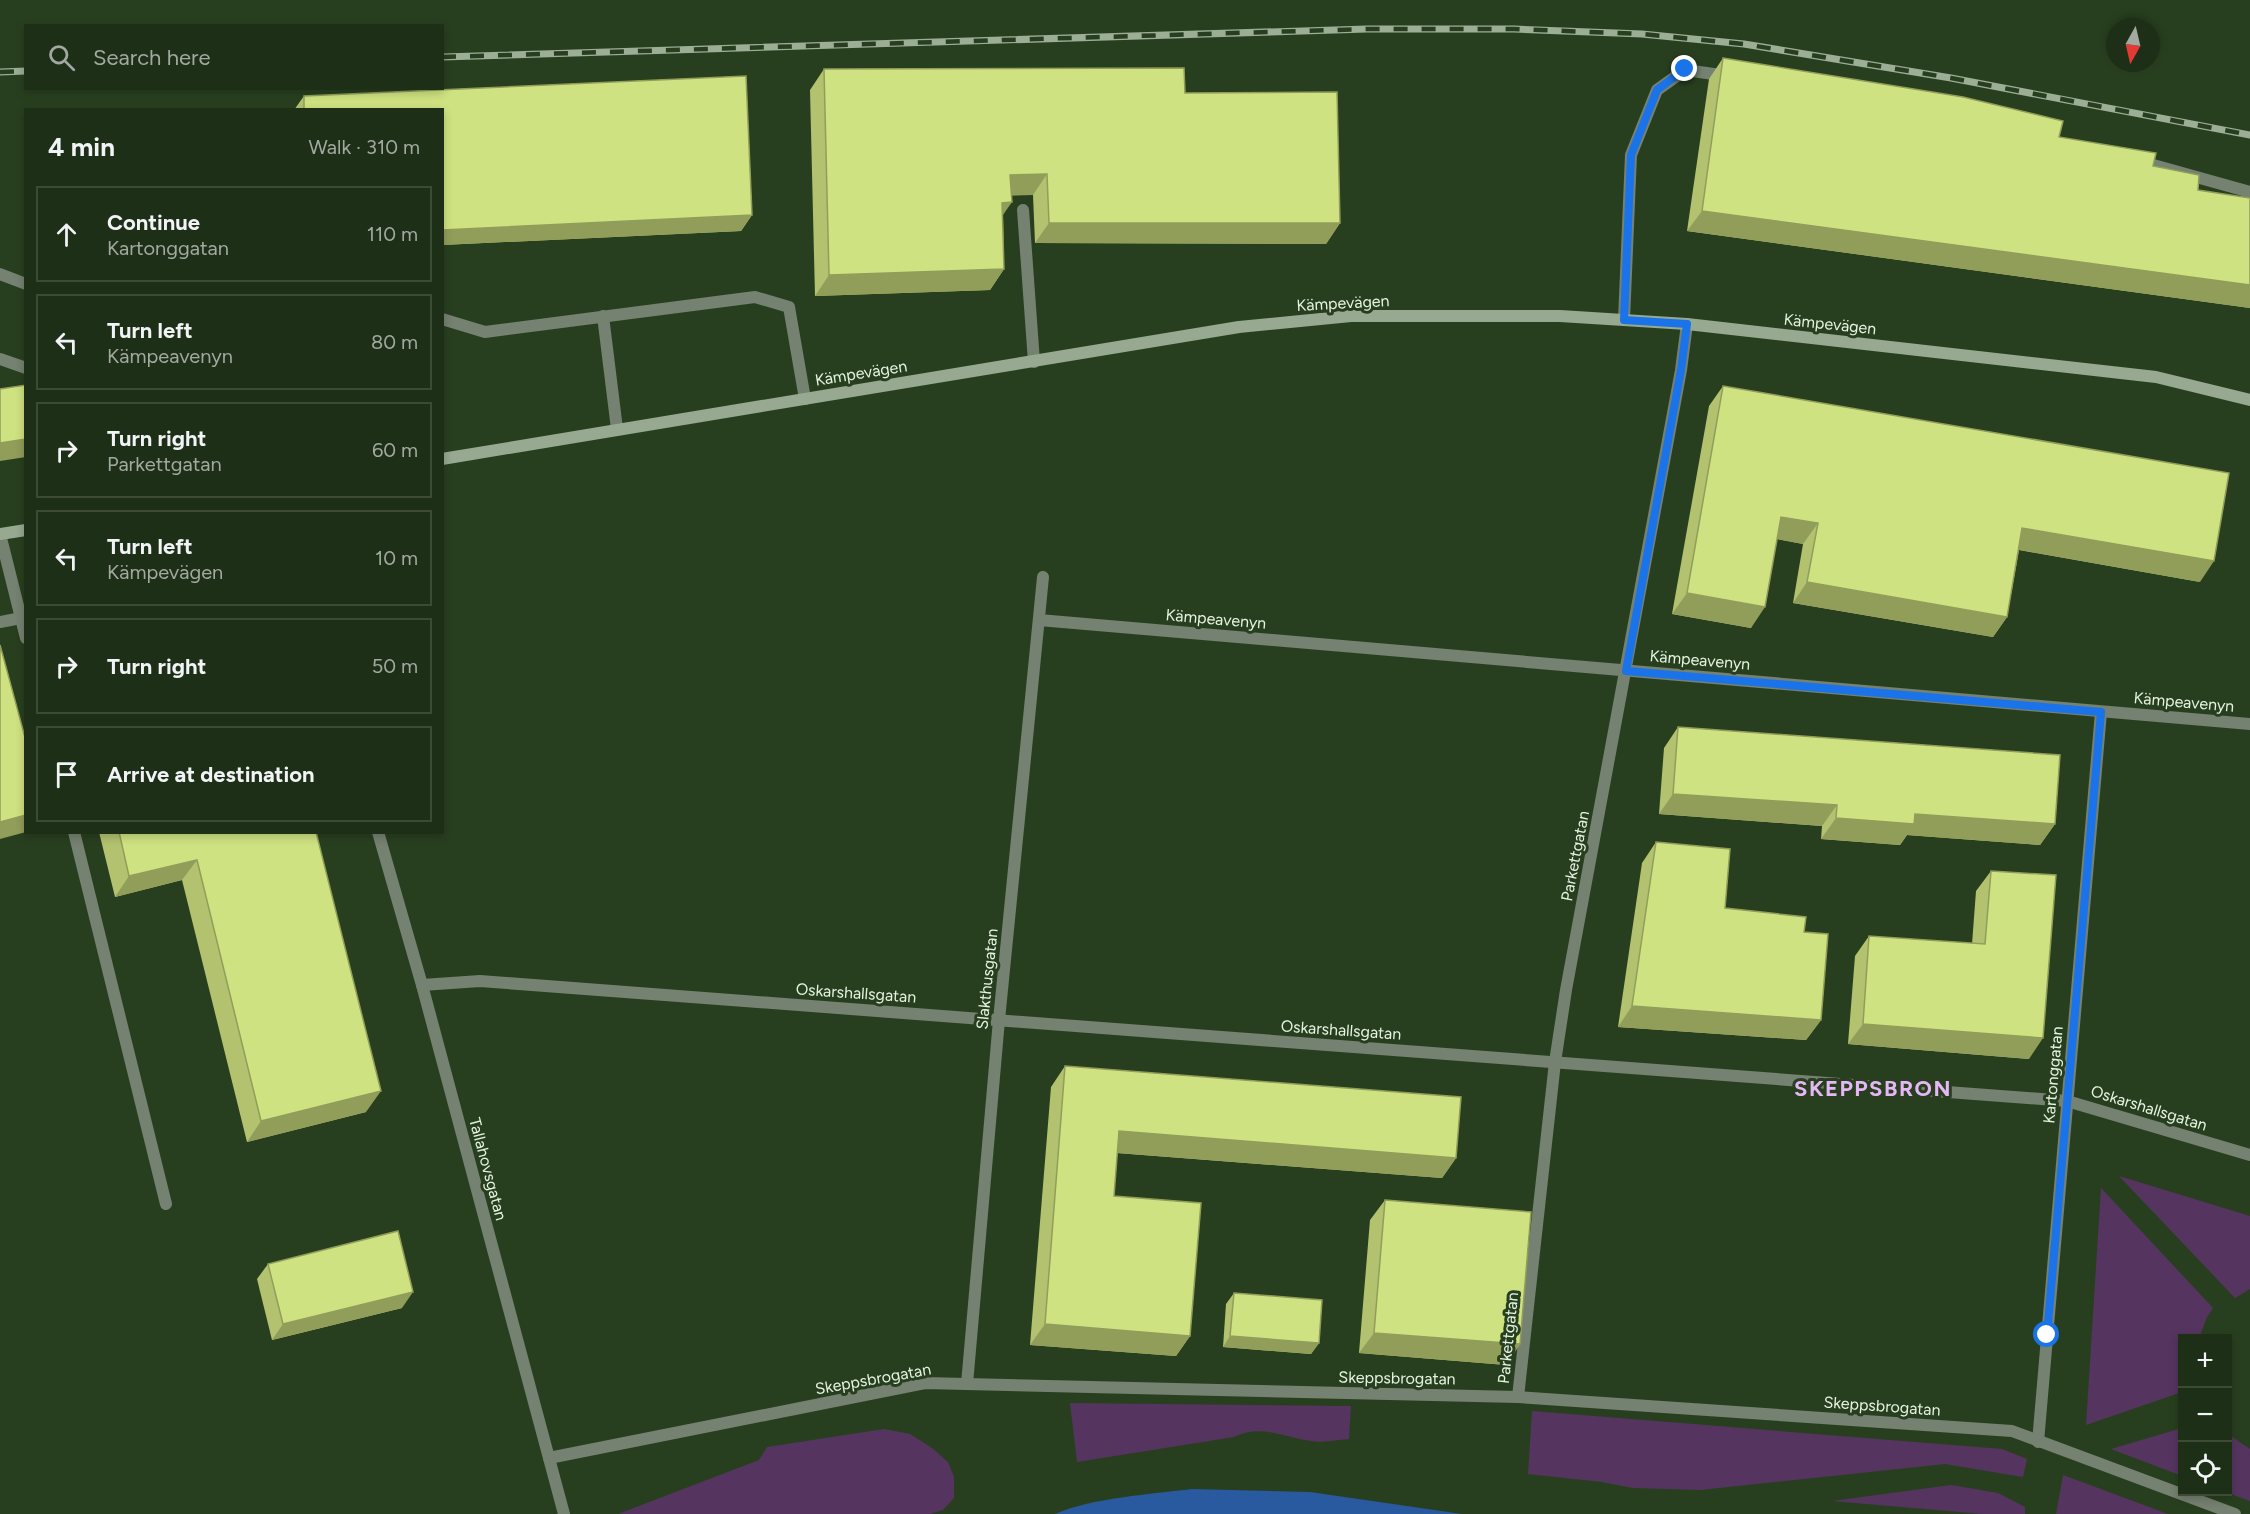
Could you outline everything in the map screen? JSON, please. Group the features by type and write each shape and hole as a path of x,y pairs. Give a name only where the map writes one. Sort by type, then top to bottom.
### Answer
{"main road":[{"name":"Kämpevägen","path":"444,459 1239,327 1351,316 1560,316 1687,324 2156,377 2250,400"},
{"path":"0,534 24,530"}],"street":[{"path":"1624,320 1631,155 1657,90 1685,69 1743,79"},
{"path":"2126,157 2250,192"},
{"path":"1023,210 1034,362"},
{"path":"0,274 24,283"},
{"path":"444,321 485,332 755,297 789,308 805,399"},
{"path":"603,316 617,429"},
{"name":"Parkettgatan","path":"1518,1397 1555,1062 1566,990 1681,370 1687,324"},
{"path":"0,359 24,367"},
{"path":"0,534 23,617 0,622"},
{"name":"Slakthusgatan","path":"967,1384 999,1020 1043,577"},
{"name":"Kämpeavenyn","path":"1039,620 2250,724"},
{"name":"Kartonggatan","path":"2038,1442 2101,712"},
{"path":"74,834 166,1204"},
{"name":"Tallahovsgatan","path":"379,834 422,985 564,1514"},
{"name":"Oskarshallsgatan","path":"422,985 480,981 2067,1101 2250,1155"},
{"name":"Skeppsbrogatan","path":"549,1458 925,1383 1518,1397 2012,1431 2235,1514"}],"shaded area":[{"path":"2119,1176 2250,1216 2250,1289 2235,1298"},
{"path":"2101,1188 2213,1308 2201,1334 2178,1334 2178,1393 2086,1425"},
{"path":"1070,1403 1351,1406 1349,1439 1316,1442 1263,1431 1077,1462"},
{"path":"1532,1411 2002,1449 2027,1459 2023,1477 1945,1464 1700,1490 1633,1488 1602,1482 1528,1474"},
{"path":"884,1429 910,1434 948,1462 954,1477 954,1498 943,1510 930,1514 618,1514 759,1460 767,1447"},
{"path":"2178,1429 2178,1474 2111,1449"},
{"path":"2232,1437 2250,1449 2250,1501 2232,1495"},
{"path":"2063,1475 2168,1514 2056,1514"},
{"path":"1951,1485 1998,1493 2025,1507 2025,1514 1983,1514 1832,1501"}],"water":[{"path":"1192,1489 1310,1492 1462,1514 1055,1514 1104,1500"}],"building":[{"path":"1723,58 1963,97 2063,121 2059,137 2156,153 2153,166 2199,175 2198,190 2250,198 2250,285 1702,211"},
{"path":"1184,68 1185,93 1337,92 1340,223 1049,223 1047,174 1010,175 1012,202 1002,203 1004,269 829,275 824,69"},
{"path":"746,76 752,215 444,230 444,108 304,108 304,96"},
{"path":"24,385 24,439 0,443 0,389"},
{"path":"1723,386 2229,473 2214,561 2022,528 2007,617 1807,582 1818,523 1781,517 1765,607 1687,593"},
{"path":"0,645 24,734 24,816 0,822"},
{"path":"1678,727 2060,755 2055,824 1915,814 1914,824 1836,818 1837,805 1673,794"},
{"path":"119,834 317,834 381,1091 261,1121 197,860 129,876"},
{"path":"1656,842 1730,849 1725,908 1806,917 1804,932 1828,934 1821,1020 1632,1006"},
{"path":"1991,871 2056,875 2043,1038 1863,1024 1869,936 1985,944"},
{"path":"1065,1066 1461,1097 1456,1158 1119,1131 1114,1196 1201,1203 1190,1336 1045,1324"},
{"path":"1385,1200 1531,1212 1520,1344 1374,1333"},
{"path":"398,1231 413,1292 283,1324 268,1264"},
{"path":"1234,1293 1322,1300 1319,1343 1230,1336"}],"railway":[{"path":"444,57 1367,29 1514,29 1642,34 1744,44 1951,78 2250,135"},
{"path":"0,72 24,71"}],"district":[{"name":"SKEPPSBRON","path":"1873,1088"}],"route":[{"path":"1685,69 1657,90 1631,155 1624,320 1687,324 1681,370 1626,671 2101,712 2047,1335"}]}
